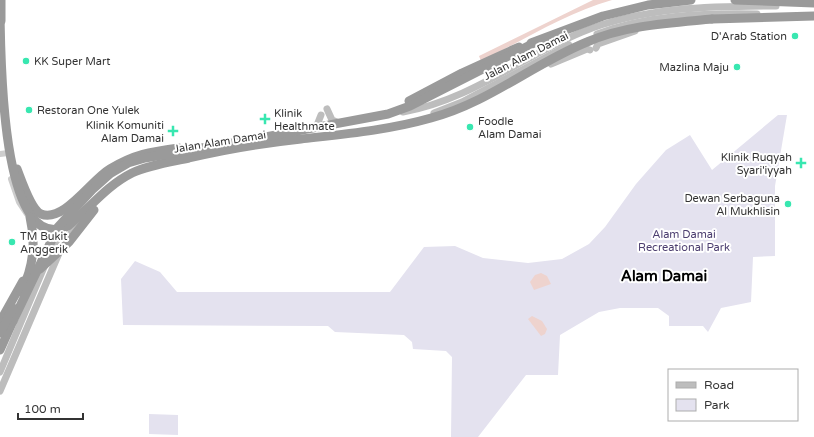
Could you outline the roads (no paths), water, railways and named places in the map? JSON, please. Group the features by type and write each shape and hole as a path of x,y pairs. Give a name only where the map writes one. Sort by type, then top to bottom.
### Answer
{"highway":[{"path":"0,333 23,288 34,257 34,234 20,179 11,153 3,91 2,0"},
{"path":"20,179 32,205 40,214 46,215 60,212 68,208 90,184 108,170 143,153 305,127 387,110 409,101 507,52 603,16 648,5 691,0"},
{"path":"735,0 814,4"},
{"path":"0,15 2,91 7,155 17,190 28,216 32,255 25,278 0,322"},
{"path":"28,216 40,228 61,230 77,219 111,185 133,173 153,166 212,152 298,139 370,131 430,119 459,109 491,94 556,56 588,42 637,27 712,19 814,15"},
{"path":"0,350 58,227 92,190 111,173 128,163 145,158 388,114 410,106 510,57 538,41"},
{"path":"23,288 41,267 69,242 89,215 117,187 144,174 212,152"},
{"path":"0,316 7,309"}],"main road":[{"name":"Jalan Alam Damai","path":"0,372 58,236 88,197 108,178 130,166 148,160 343,125 415,110 453,97 581,32 634,17 686,8 814,4"},
{"name":"Jalan Alam Damai","path":"0,390 66,241 97,199 114,182 135,170 155,164 349,132 417,118 462,102 555,52 599,33 652,20 688,15 728,13 814,15"},
{"path":"524,68 543,67 587,49 593,49 598,44 643,28 652,20"},
{"path":"327,109 332,120 343,125"},
{"path":"305,131 317,125 321,115"},
{"path":"48,230 52,250"}],"street":[{"path":"2,0 8,153 11,179 19,202 26,213 48,230 66,241"},
{"path":"0,154 8,153"}],"place":[{"name":"D'Arab Station","path":"795,36"},
{"name":"KK Super Mart","path":"26,61"},
{"name":"Mazlina Maju","path":"737,67"},
{"name":"Restoran One Yulek","path":"29,110"},
{"name":"Klinik Healthmate","path":"265,119"},
{"name":"Foodle Alam Damai","path":"470,127"},
{"name":"Klinik Komuniti Alam Damai","path":"173,131"},
{"name":"Klinik Ruqyah Syari'iyyah","path":"801,163"},
{"name":"Dewan Serbaguna Al Mukhlisin","path":"788,204"},
{"name":"TM Bukit Anggerik","path":"12,242"}],"district":[{"name":"Alam Damai","path":"664,276"}],"park label":[{"name":"Alam Damai Recreational Park","path":"684,240"}]}
